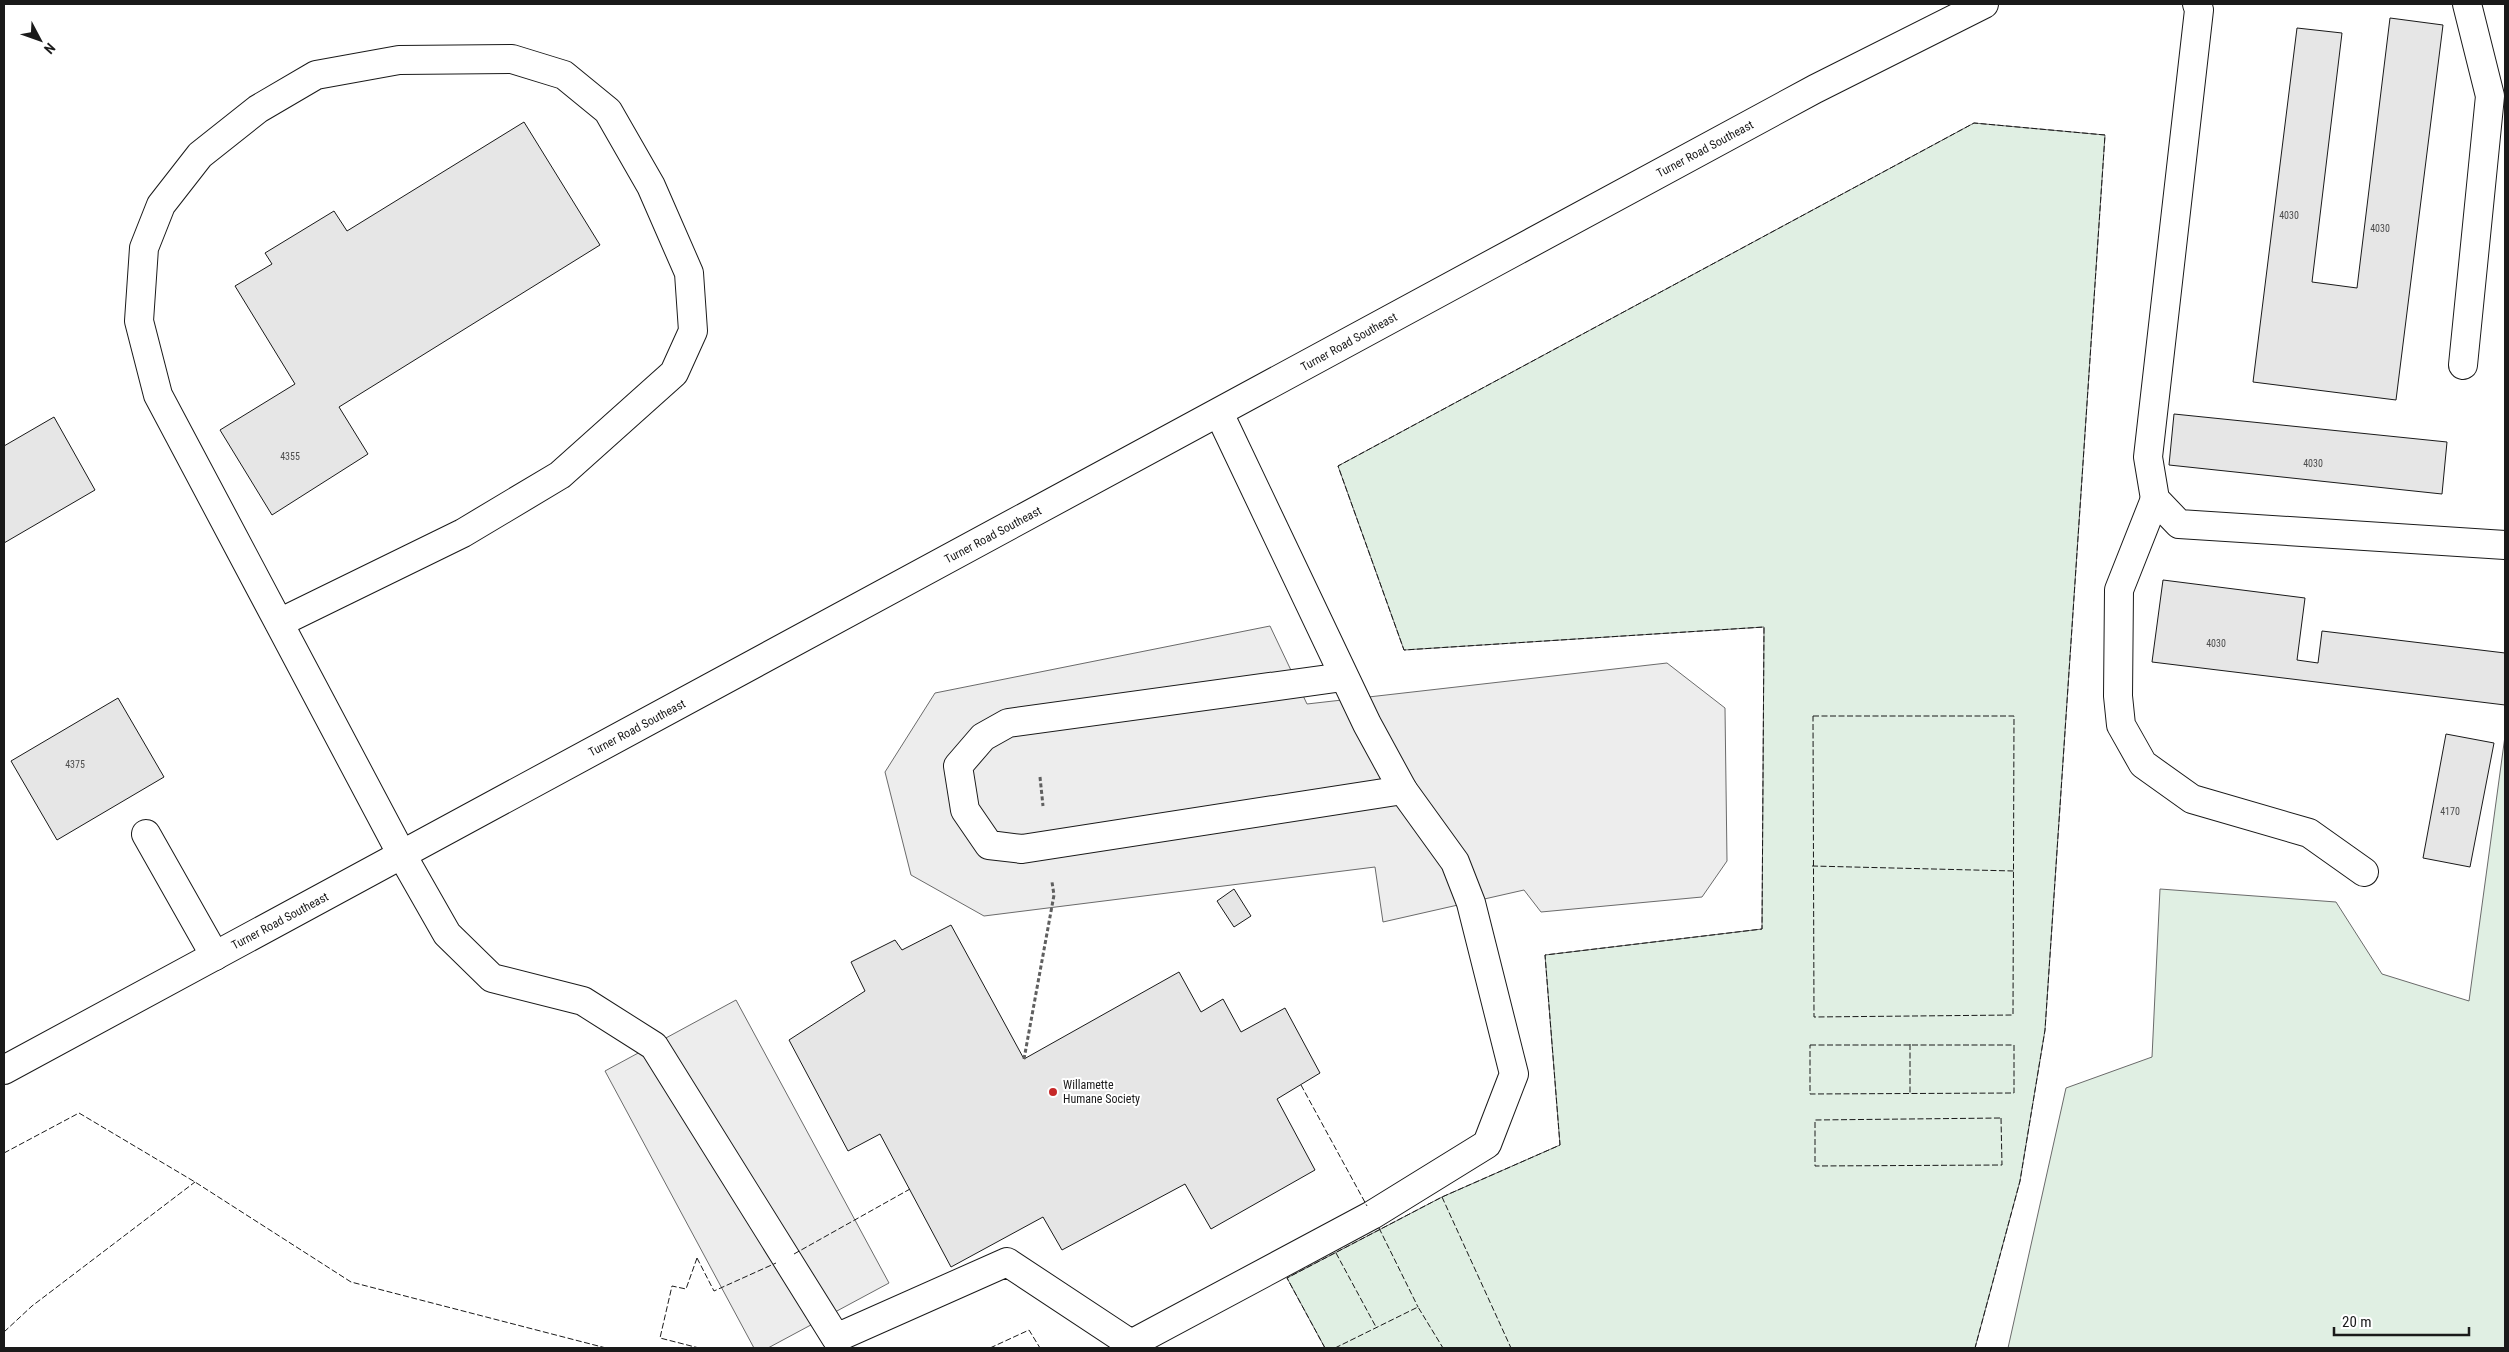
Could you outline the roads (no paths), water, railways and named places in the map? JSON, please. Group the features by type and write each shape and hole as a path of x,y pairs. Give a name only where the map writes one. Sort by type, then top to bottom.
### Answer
{"main road":[{"name":"Turner Road Southeast","path":"4,1070 1815,89 1984,4"},
{"path":"2197,4 2199,10 2148,457 2155,499 2119,590 2118,696 2121,725 2143,764 2192,799 2309,833 2364,872"},
{"path":"2463,365 2490,96 2466,4"},
{"path":"279,623 463,533 560,475 674,373 693,330 689,273 652,186 608,111 564,75 512,60 399,60 316,75 258,109 200,154 162,205 144,248 139,321 158,396 402,855 447,934 492,978 583,1001 654,1046 836,1338 1007,1262 1131,1344 1372,1215 1487,1144 1514,1074 1471,903 1455,862 1403,790 1344,677 1219,413"},
{"path":"2155,499 2179,524 2505,545"},
{"path":"1344,677 1008,723 983,737 958,766 966,810 989,845 1022,849 1403,790"},
{"path":"146,834 214,956"}],"place":[{"name":"Willamette Humane Society","path":"1053,1092"}]}
